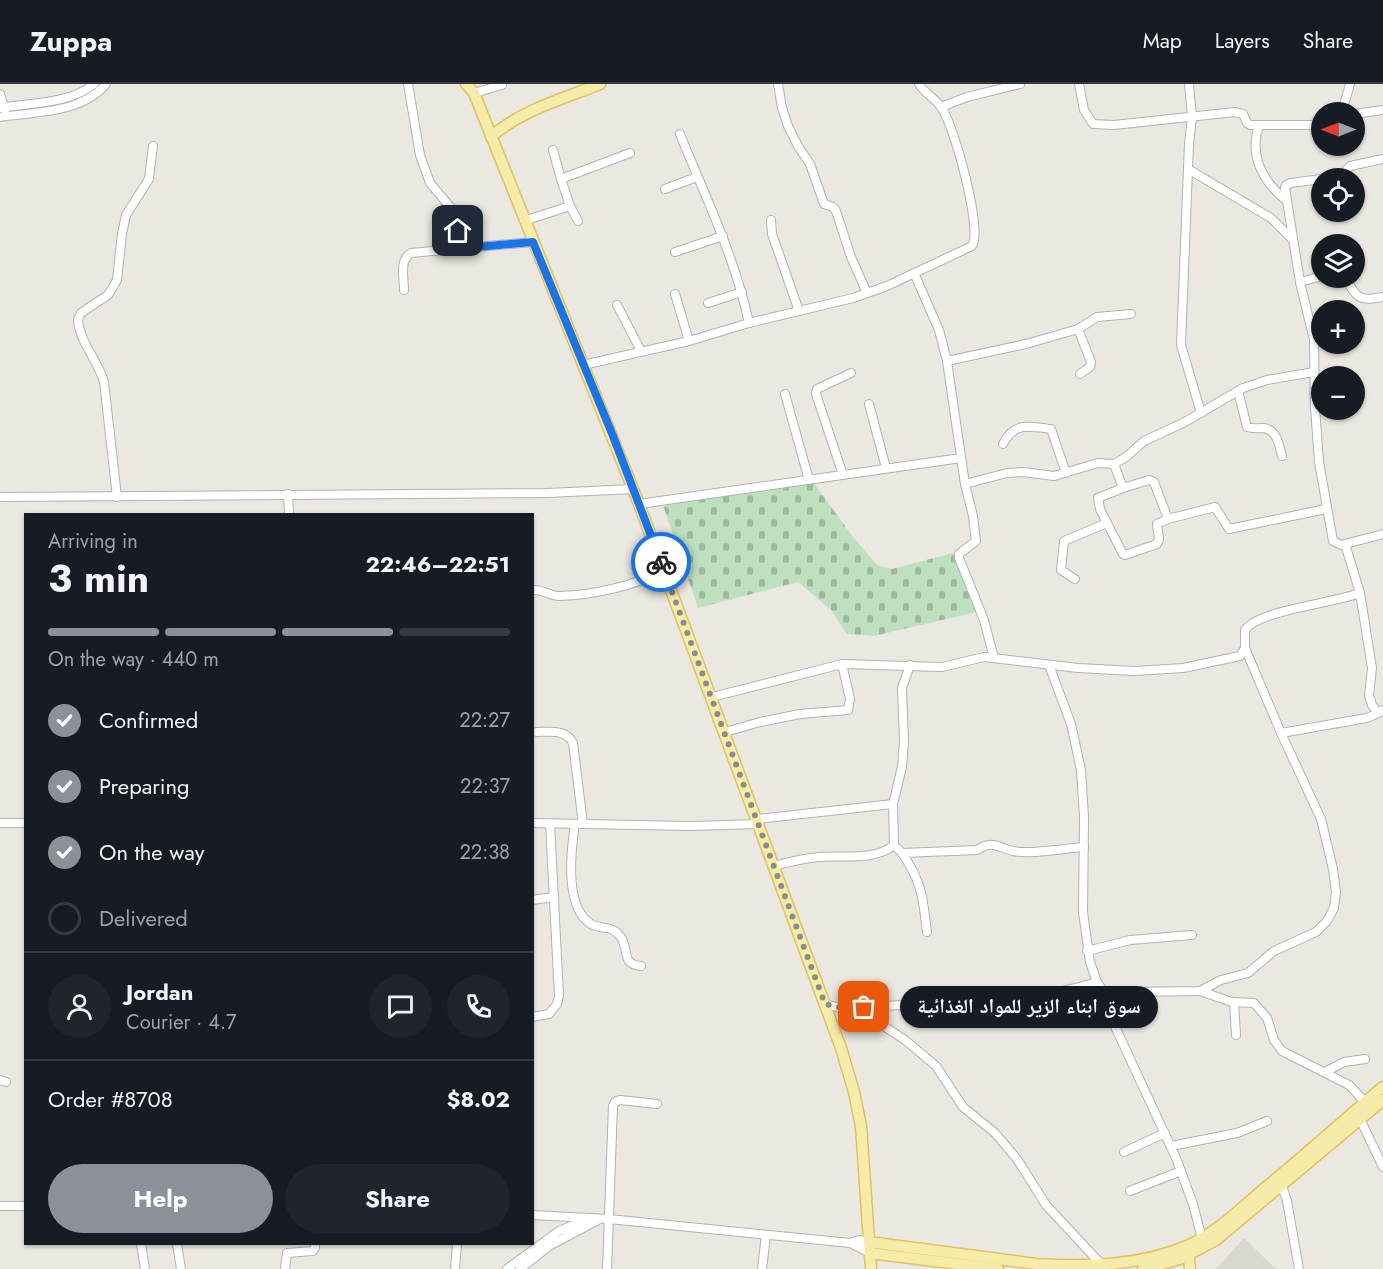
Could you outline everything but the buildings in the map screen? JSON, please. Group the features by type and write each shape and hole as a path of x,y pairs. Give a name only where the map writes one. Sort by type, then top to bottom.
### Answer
{"main road":[{"path":"466,84 473,89 524,221 634,489 758,821 850,1077 861,1126 871,1269"},
{"path":"491,137 510,122 532,111 600,84"},
{"path":"483,118 510,122"},
{"path":"1209,1237 1383,1087"},
{"path":"1143,1269 1168,1263 1282,1186 1383,1100"},
{"path":"870,1247 1036,1264 1101,1264 1151,1258 1188,1250"},
{"path":"870,1247 998,1269"},
{"path":"1188,1250 1190,1269"}],"street":[{"path":"2,112 86,91 94,84"},
{"path":"2,112 75,106 92,97 106,84"},
{"path":"408,84 420,155 430,183 451,208 459,233 474,234"},
{"path":"778,84 782,108 793,137 810,164 824,204 833,207 836,212 851,257 867,293"},
{"path":"583,365 689,341 749,322 867,293 972,246 975,240 974,224 959,151 951,126 941,107 923,91 919,84"},
{"path":"941,107 967,97 1020,84"},
{"path":"1079,84 1084,110 1093,124 1114,125 1239,113 1248,123 1259,125 1311,125"},
{"path":"1189,84 1192,117 1189,134 1181,345 1201,413"},
{"path":"1345,102 1350,84"},
{"path":"473,89 502,86"},
{"path":"0,94 2,112"},
{"path":"1365,112 1383,110"},
{"path":"1259,125 1256,138 1257,161 1268,183 1286,200"},
{"path":"680,134 723,236 742,292 749,322"},
{"path":"117,497 104,382 81,336 78,319 81,313 108,295 117,280 126,215 149,179 153,146"},
{"path":"553,150 570,206 578,221"},
{"path":"561,179 630,153"},
{"path":"1314,366 1314,340 1300,282 1285,188 1287,183 1341,176 1350,166 1383,159"},
{"path":"1188,169 1271,218 1293,240"},
{"path":"665,189 698,177"},
{"path":"524,221 570,206"},
{"path":"472,219 477,247"},
{"path":"771,220 772,234 799,311"},
{"path":"675,252 723,236"},
{"path":"404,290 404,262 408,254 533,242"},
{"path":"914,273 932,311 947,361 965,484 976,539 959,554 959,558 984,620 994,658"},
{"path":"1300,282 1311,279"},
{"path":"1351,288 1355,295 1361,298 1383,297"},
{"path":"708,303 742,292"},
{"path":"675,294 689,341"},
{"path":"617,305 641,351"},
{"path":"947,361 1026,344 1078,329 1097,317 1131,314"},
{"path":"1078,329 1091,362 1090,367 1080,374"},
{"path":"843,475 816,394 818,389 851,373"},
{"path":"965,484 1007,473 1023,472 1049,477 1098,463 1114,464 1144,441 1170,430 1238,391 1267,380 1311,373"},
{"path":"1238,391 1248,427 1272,431 1277,438 1282,456"},
{"path":"785,394 809,480"},
{"path":"869,404 886,468"},
{"path":"1317,420 1319,462 1333,541 1337,545 1346,544 1383,534"},
{"path":"1003,444 1008,433 1021,427 1051,429 1066,473"},
{"path":"639,504 961,458"},
{"path":"1114,464 1124,488"},
{"path":"1168,519 1153,481 1124,488 1098,498 1100,509 1125,555 1158,544 1156,525 1168,519 1215,507 1229,529 1326,509"},
{"path":"0,497 547,493 634,489"},
{"path":"288,494 289,513"},
{"path":"1074,579 1061,570 1064,540 1107,523"},
{"path":"1281,733 1367,718 1380,711 1372,705 1369,695 1372,668 1360,593 1346,544"},
{"path":"534,590 540,589 556,596 591,592 641,581 664,570"},
{"path":"1200,991 1221,980 1248,973 1274,951 1316,932 1327,921 1334,908 1336,885 1324,829 1245,648 1245,630 1253,622 1360,593"},
{"path":"712,697 842,664 942,667 973,658 994,658 1106,670 1161,670 1238,657 1245,648"},
{"path":"725,732 800,714 848,710 850,699 842,664"},
{"path":"910,665 902,688 904,742 902,767 893,804 894,845 902,853 918,879 924,903 927,932"},
{"path":"1049,665 1071,724 1078,754 1084,801 1083,912 1087,951 1097,982 1107,998 1110,1014 1171,1146 1209,1237"},
{"path":"537,732 567,734 573,743 579,824 572,845 573,879 578,908 592,924 610,928 620,934 627,959 635,966 641,966"},
{"path":"534,824 690,826 758,821 893,804"},
{"path":"0,823 24,823"},
{"path":"534,1017 549,1014 557,1004 559,996 550,824"},
{"path":"902,853 977,850 992,844 1012,851 1031,852 1084,847"},
{"path":"774,866 819,857 874,854 889,850 894,845"},
{"path":"534,900 554,897"},
{"path":"1087,951 1130,940 1192,934"},
{"path":"842,1008 1018,997 1075,989 1097,982"},
{"path":"1107,998 1124,992 1200,991 1234,1002 1256,1004 1268,1018 1274,1040 1282,1051 1352,1087 1365,1102"},
{"path":"1234,1002 1236,1035"},
{"path":"825,1004 867,1015 904,1040 936,1066 963,1107 995,1133 1017,1159 1046,1205 1101,1264"},
{"path":"1325,1072 1344,1062 1365,1059"},
{"path":"607,1269 604,1219 615,1102 657,1104"},
{"path":"1360,1119 1383,1167"},
{"path":"1171,1146 1237,1133 1268,1121"},
{"path":"1124,1152 1165,1133"},
{"path":"1131,1191 1181,1171"},
{"path":"1282,1186 1287,1201 1299,1269"},
{"path":"0,1206 24,1206"},
{"path":"534,1215 604,1219 850,1243 859,1240 870,1247"},
{"path":"507,1269 558,1231 589,1218"},
{"path":"520,1269 549,1246 604,1219"},
{"path":"762,1269 766,1235"},
{"path":"141,1245 145,1269"},
{"path":"177,1245 181,1269"},
{"path":"285,1269 286,1253 313,1251 315,1245"},
{"path":"455,1269 457,1245"}],"shaded area":[{"path":"1244,1238 1276,1269 1216,1269"}],"green space":[{"path":"813,482 853,537 877,565 892,569 953,553 976,612 874,636 847,634 831,610 798,582 698,608 663,505"}],"way so far":[{"path":"661,562 825,1004 842,1008 864,1007"}],"place":[{"name":"سوق ابناء الزير للمواد الغذائية","path":"864,1007"}],"route":[{"path":"458,231 464,235 474,234 477,247 533,242 613,436 661,562"}]}
